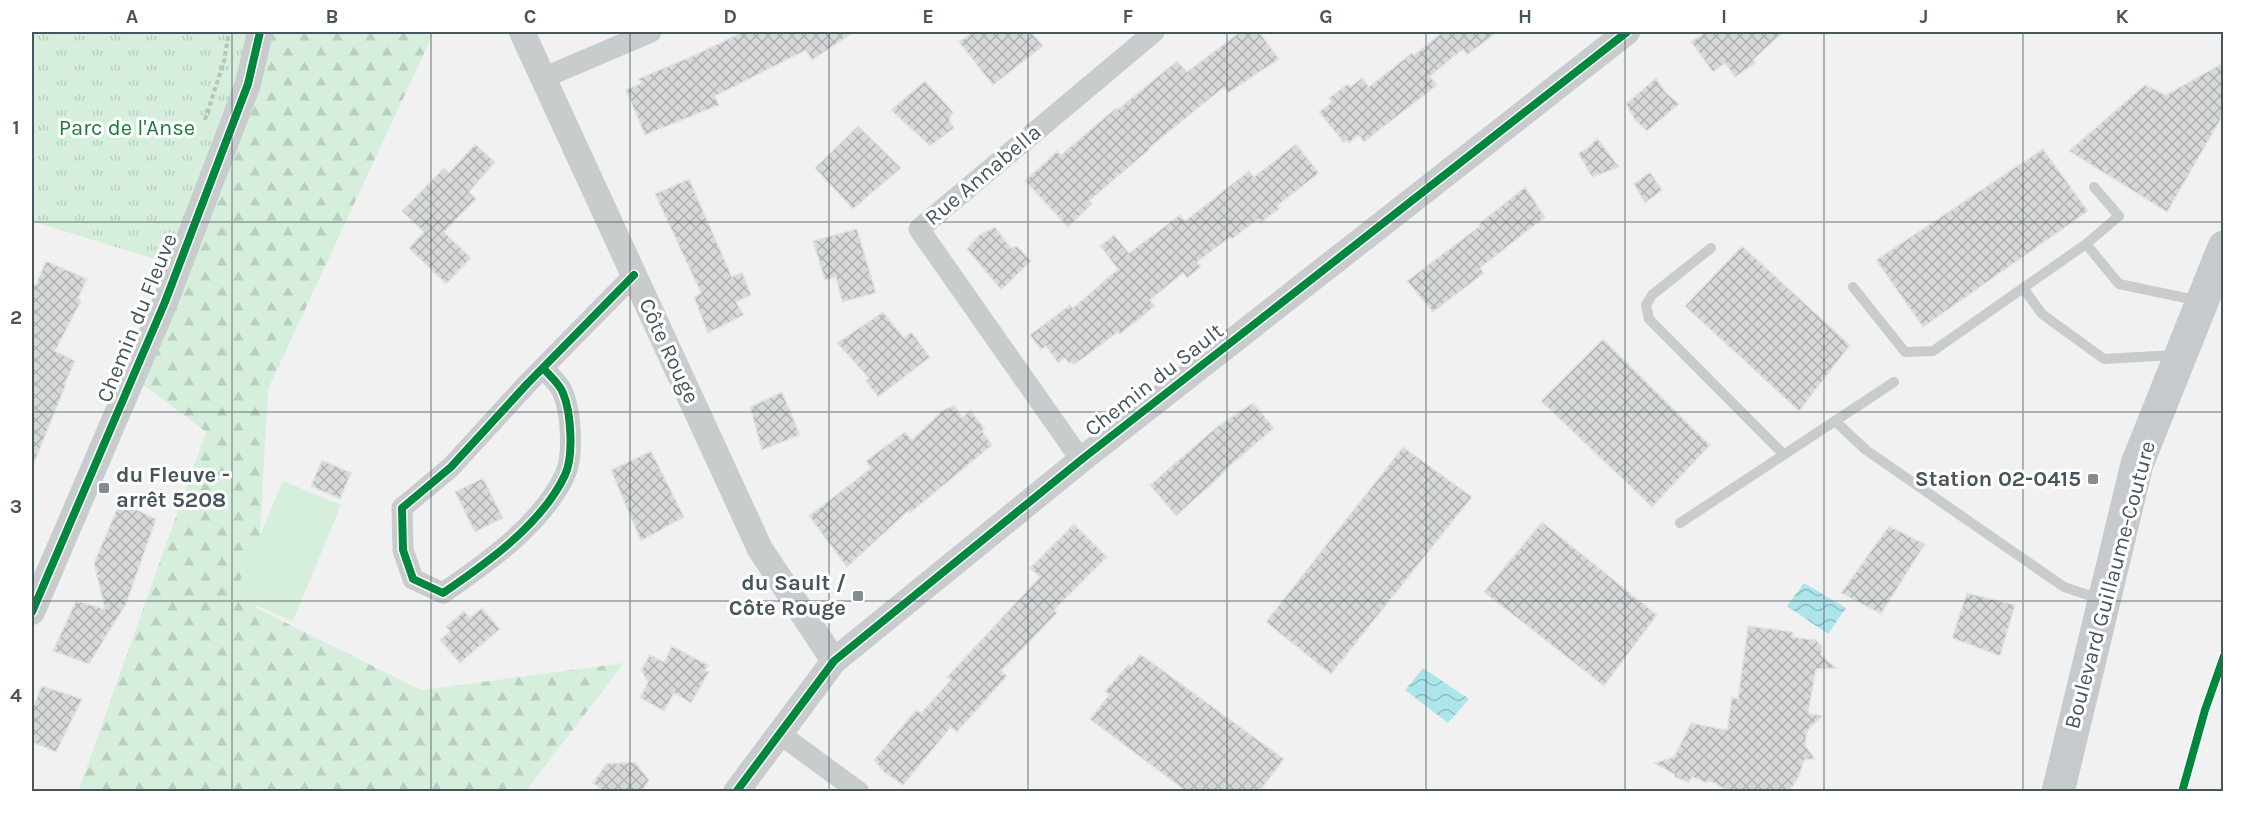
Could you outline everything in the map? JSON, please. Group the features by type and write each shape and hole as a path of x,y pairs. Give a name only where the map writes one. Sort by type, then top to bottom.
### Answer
{"main road":[{"name":"Boulevard Guillaume-Couture","path":"2058,792 2137,464 2223,247"}],"street":[{"name":"Chemin du Fleuve","path":"32,612 165,302 248,84 260,32"},
{"name":"Côte Rouge","path":"522,32 760,549 834,661"},
{"path":"543,78 651,32"},
{"name":"Rue Annabella","path":"1081,460 919,229 1154,32"},
{"name":"Chemin du Sault","path":"736,792 834,661 1081,460 1628,32"},
{"path":"543,368 563,391 572,427 566,473 538,516 486,564 443,593 413,579 403,550 402,508 451,466 543,368 634,275"},
{"path":"780,734 859,792"}],"lane":[{"path":"1853,288 1905,352 1933,351 2086,244 2119,216 2094,187"},
{"path":"2086,244 2119,285 2202,301"},
{"path":"1711,248 1652,295 1646,305 1649,319 1784,454"},
{"path":"2023,288 2042,314 2104,359 2181,355"},
{"path":"1680,524 1894,382"},
{"path":"1835,421 1866,450 2064,586 2103,600"}],"green space":[{"name":"Parc de l'Anse","path":"32,32 260,32 174,281 161,261 32,221"},
{"path":"260,32 434,32 268,389 256,608 421,690 624,663 526,791 78,792 206,432 133,377"},
{"path":"283,481 341,505 293,621 234,596"}],"water":[{"path":"1804,583 1846,608 1828,634 1787,606"},
{"path":"1423,668 1469,699 1448,723 1405,690"}],"building":[{"path":"743,32 854,32 812,60 806,50 715,96 719,105 645,135 626,90 642,83 638,79"},
{"path":"973,32 1031,32 1043,46 993,85 959,42"},
{"path":"1240,32 1259,32 1279,59 1228,93 1224,87 1089,201 1092,204 1068,227 1025,181 1057,151 1061,155 1116,108 1117,110 1177,61 1187,72"},
{"path":"1443,32 1497,32 1467,55 1463,49 1430,76 1437,85 1364,142 1359,135 1349,143 1347,140 1344,143 1319,112 1332,102 1329,98 1348,84 1350,87 1362,78 1369,87"},
{"path":"1706,32 1783,32 1753,60 1755,63 1735,77 1725,63 1713,72 1691,42"},
{"path":"2223,63 2223,115 2167,212 2069,151 2145,85 2166,95"},
{"path":"1656,78 1666,93 1679,104 1647,131 1635,120 1626,104"},
{"path":"925,81 953,112 949,120 954,128 930,146 891,110"},
{"path":"858,126 901,168 853,209 815,168"},
{"path":"1597,138 1619,167 1592,177 1578,153 1588,148"},
{"path":"475,144 495,162 469,192 476,199 444,232 471,258 446,284 409,248 424,232 402,211 444,168 449,173"},
{"path":"1296,144 1319,173 1277,206 1279,209 1260,223 1258,219 1232,239 1230,237 1197,262 1201,267 1187,278 1183,273 1150,300 1155,306 1120,334 1118,332 1074,365 1065,358 1058,363 1046,346 1041,350 1030,335 1070,305 1073,308 1118,269 1100,246 1114,235 1129,253 1180,215 1185,221 1249,171 1254,177"},
{"path":"2043,149 2088,211 1923,327 1876,260"},
{"path":"1650,172 1662,190 1645,203 1634,184"},
{"path":"689,179 732,277 742,272 751,295 736,302 744,315 708,333 694,297 701,293 655,194"},
{"path":"1525,187 1545,217 1480,268 1484,273 1433,312 1407,281 1480,226 1479,224"},
{"path":"995,227 1011,248 1017,246 1031,261 1001,290 967,249 979,235"},
{"path":"857,229 876,293 842,302 836,277 825,280 813,241"},
{"path":"1742,246 1850,345 1799,411 1685,306"},
{"path":"46,261 87,279 78,298 81,301 55,351 75,361 32,468 32,283 36,285"},
{"path":"883,312 904,338 911,332 930,357 878,397 866,381 869,378 837,343"},
{"path":"1603,339 1710,445 1652,507 1541,401"},
{"path":"782,392 800,435 762,450 750,407"},
{"path":"1253,403 1274,428 1176,516 1150,485 1218,426"},
{"path":"954,405 962,418 970,410 985,429 982,431 992,445 910,513 908,511 847,567 809,516 871,468 866,461 905,432 912,440 942,411"},
{"path":"1403,447 1472,497 1331,674 1266,622"},
{"path":"651,451 684,517 641,541 611,470"},
{"path":"322,460 351,473 340,499 311,486"},
{"path":"483,478 503,518 475,532 455,492"},
{"path":"120,502 156,519 126,604 89,664 53,651 76,601 105,609 94,563"},
{"path":"1542,522 1657,615 1604,686 1484,592"},
{"path":"1074,524 1107,557 1054,610 1057,613 1001,671 1007,676 957,732 951,727 903,785 884,772 874,760 916,710 921,713 951,680 947,677 1040,577 1030,568"},
{"path":"1889,526 1925,544 1881,614 1841,593"},
{"path":"1967,593 2015,605 2000,656 1952,638"},
{"path":"482,608 500,629 460,663 440,640 450,631 446,627 464,611 470,618"},
{"path":"1748,626 1793,632 1792,637 1816,640 1822,647 1821,655 1836,668 1816,669 1808,713 1822,716 1807,731 1805,745 1815,759 1804,760 1799,776 1789,792 1731,792 1708,780 1707,783 1692,777 1689,783 1654,763 1674,757 1691,723 1727,730 1732,697 1738,699"},
{"path":"672,646 708,665 705,670 709,672 691,703 674,693 664,711 640,698 648,682 641,670 650,655 664,662"},
{"path":"1140,654 1284,759 1259,792 1187,792 1090,719 1109,695 1105,691 1129,664 1132,666"},
{"path":"42,686 82,699 56,752 32,742 32,710"},
{"path":"635,762 649,780 642,792 605,792 593,783 606,764"}],"cycle path":[{"path":"32,612 165,302 248,84 260,32"},
{"path":"736,792 834,661 1081,460 1627,32"},
{"path":"543,368 562,390 570,422 568,467 555,493 528,526 512,541 443,593 413,579 403,550 402,508 451,467 527,384 634,275"},
{"path":"2182,792 2205,710 2224,656"}],"place":[{"name":"Station 02-0415","path":"2093,479"},
{"name":"du Fleuve - arrêt 5208","path":"104,488"},
{"name":"du Sault / Côte Rouge","path":"858,596"}]}
